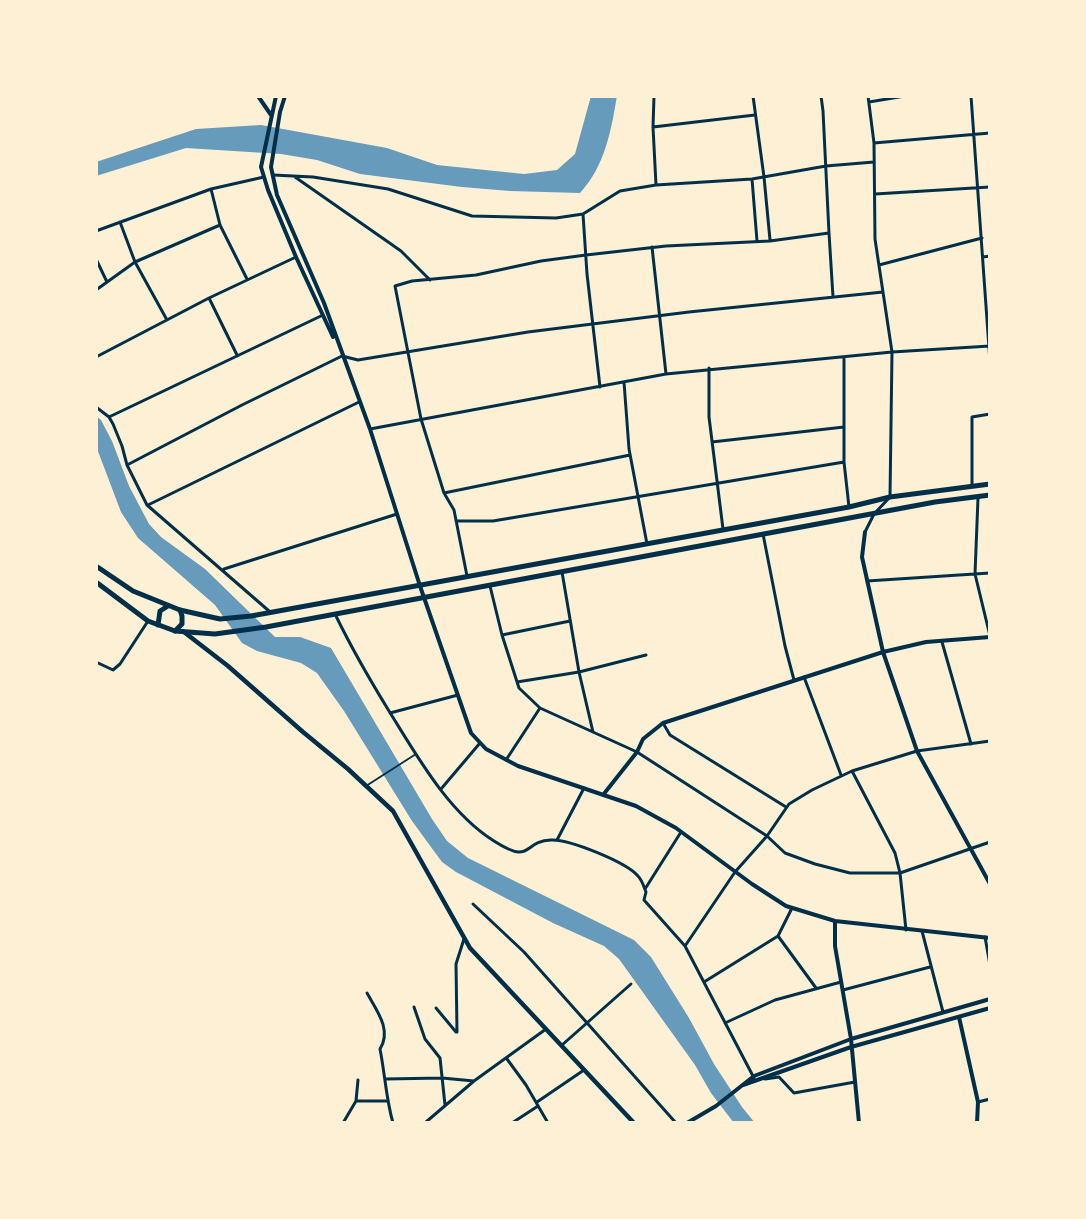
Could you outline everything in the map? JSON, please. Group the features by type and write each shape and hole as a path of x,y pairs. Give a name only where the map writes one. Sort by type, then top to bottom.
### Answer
{"main road":[{"path":"96,566 133,591 168,606 220,619 271,613 647,545 849,507 890,497 990,484"},
{"path":"96,582 148,621 158,625 184,632 230,633 336,616 425,597 763,534 990,495"},
{"path":"158,625 160,611 168,606"},
{"path":"175,631 182,624 180,610"},
{"path":"184,632 228,666 393,811 470,948 634,1123"}],"street":[{"path":"258,96 271,115"},
{"path":"276,96 261,167 268,190 296,257 342,356"},
{"path":"285,96 280,112 271,167 277,195 324,303 370,429 420,586 471,734 486,749 518,766 636,806 681,832 786,906 835,921 988,938 990,965"},
{"path":"654,96 656,185"},
{"path":"753,96 770,241"},
{"path":"821,96 828,233 834,297"},
{"path":"868,96 874,143 875,239 892,352 890,497 874,514 865,532 862,557 883,652 917,752 990,884"},
{"path":"869,102 904,96"},
{"path":"971,96 990,362"},
{"path":"653,127 756,115"},
{"path":"874,143 990,133"},
{"path":"273,175 313,177 388,189 472,216 556,218 583,214 620,191 656,185 752,179 826,166 874,162"},
{"path":"293,176 401,251 430,279"},
{"path":"96,231 211,189 264,177"},
{"path":"752,179 757,242"},
{"path":"875,194 990,187"},
{"path":"211,189 220,225 248,280"},
{"path":"583,214 592,324 600,387"},
{"path":"120,222 135,262 166,320"},
{"path":"96,290 135,262 220,225"},
{"path":"468,577 454,510 444,493 421,419 395,285 476,274 541,261 652,247 770,241 828,233"},
{"path":"879,265 982,238"},
{"path":"652,247 666,374"},
{"path":"983,257 990,256"},
{"path":"96,357 209,298 296,257"},
{"path":"96,259 107,282"},
{"path":"127,465 342,356 358,360 528,332 659,315 883,292"},
{"path":"209,298 237,356"},
{"path":"109,417 323,315"},
{"path":"370,429 666,374 710,368 990,346"},
{"path":"844,358 844,462 849,507"},
{"path":"710,368 710,417 723,531"},
{"path":"624,382 630,455 647,545"},
{"path":"147,505 359,402"},
{"path":"96,407 109,417 122,446 127,465 147,505 271,613"},
{"path":"972,486 972,417 990,414"},
{"path":"712,442 844,427"},
{"path":"444,493 630,455"},
{"path":"456,521 493,521 844,462"},
{"path":"603,795 637,753 643,739 663,723 883,652 926,642 990,636 975,574 978,496"},
{"path":"223,569 397,514"},
{"path":"763,534 794,680"},
{"path":"562,572 579,672 593,732"},
{"path":"867,581 990,573"},
{"path":"490,586 502,635 519,688 540,708 637,753 767,836 785,853 850,873 900,873 990,842"},
{"path":"336,616 352,650 416,754 457,811 470,824 512,852 524,853 541,842 557,840 604,856 629,868 640,877 646,892 644,900 685,946 754,1078"},
{"path":"96,662 113,670 120,664 148,621"},
{"path":"502,635 571,621"},
{"path":"942,642 971,744"},
{"path":"517,682 579,672 646,655"},
{"path":"804,677 841,775"},
{"path":"390,713 458,695"},
{"path":"506,759 540,708"},
{"path":"663,723 670,735 786,807"},
{"path":"685,946 735,872 767,836 786,807 812,790 852,771 917,752 990,741"},
{"path":"441,789 480,744"},
{"path":"366,786 378,776 416,754"},
{"path":"852,771 894,853 900,873 906,930"},
{"path":"557,840 584,789"},
{"path":"645,889 681,832"},
{"path":"473,904 524,952 676,1123"},
{"path":"704,982 778,936 792,908"},
{"path":"835,921 835,946 851,1039 859,1123"},
{"path":"922,930 943,1012"},
{"path":"778,936 816,988"},
{"path":"436,1008 456,1032 456,964 464,939"},
{"path":"843,990 930,967"},
{"path":"725,1023 776,1000 841,982"},
{"path":"562,1045 631,984"},
{"path":"367,993 384,1025 385,1040 380,1049 386,1079 387,1101 393,1123 428,1122 474,1082 547,1029"},
{"path":"687,1123 716,1106 737,1088 754,1078 851,1039 990,999"},
{"path":"414,1007 425,1039 440,1058 445,1105"},
{"path":"754,1078 850,1047 990,1008"},
{"path":"959,1017 978,1102 977,1123"},
{"path":"507,1058 548,1123"},
{"path":"512,1123 585,1069"},
{"path":"754,1078 779,1077 795,1093 855,1082"},
{"path":"386,1079 442,1078 474,1082"},
{"path":"343,1123 356,1101 358,1080"},
{"path":"978,1102 990,1099"},
{"path":"356,1101 387,1101"}],"water":[{"path":"591,96 617,96 606,148 589,183 580,193 462,187 360,174 317,160 281,154 186,148 96,176 96,162 196,129 261,125 387,148 437,165 524,174 557,170 575,154"},
{"path":"96,416 101,420 112,441 129,486 149,524 161,537 205,569 275,637 300,637 331,648 447,841 468,858 634,940 651,957 714,1064 755,1123 734,1123 619,959 604,946 553,923 456,872 442,862 412,821 344,711 317,673 301,663 257,651 242,643 215,605 138,538 121,512 96,446"}]}
